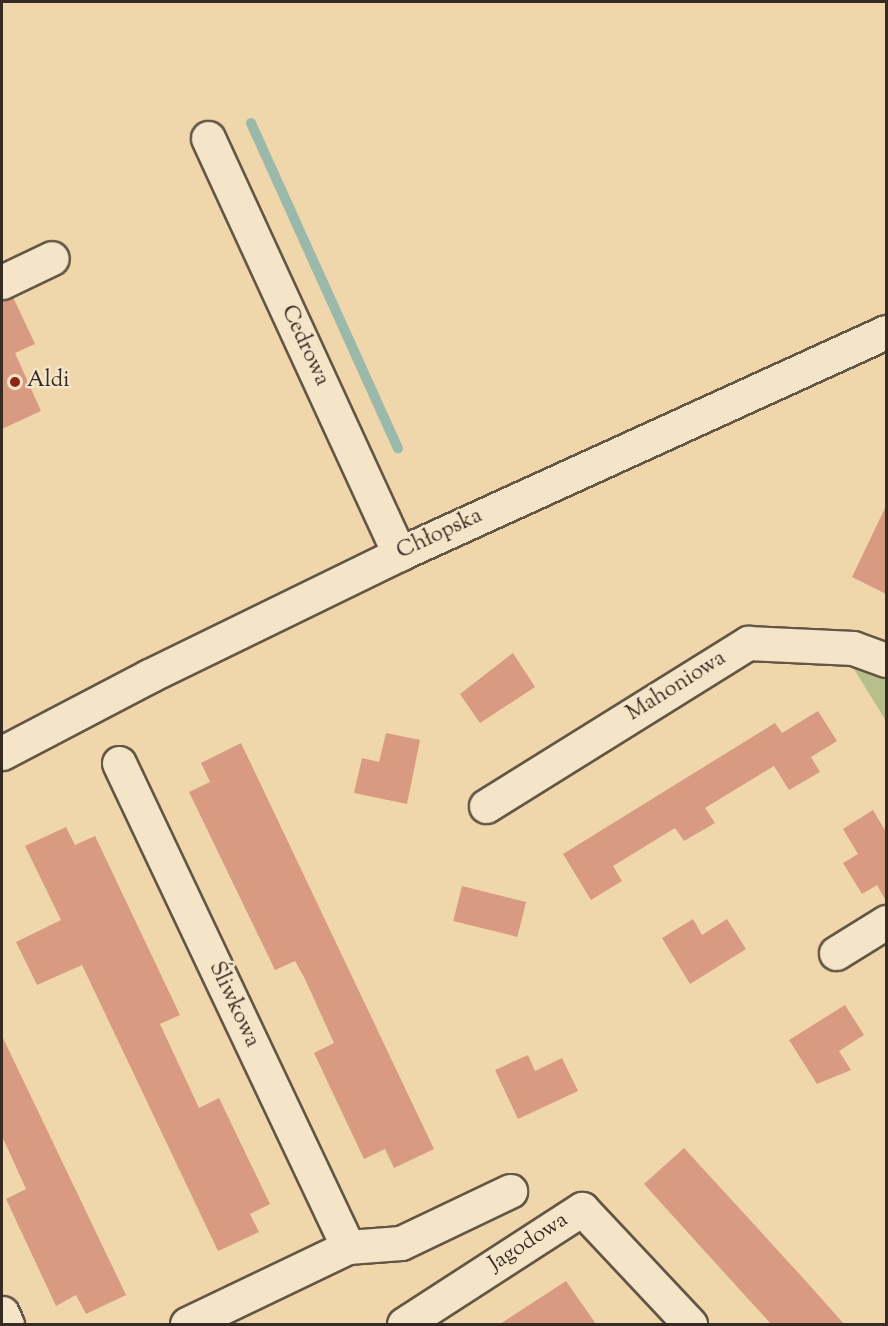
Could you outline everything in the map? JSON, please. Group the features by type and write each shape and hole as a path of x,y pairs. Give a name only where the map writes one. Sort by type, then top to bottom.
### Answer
{"street":[{"name":"Cedrowa","path":"208,138 399,554"},
{"path":"2,282 52,258"},
{"name":"Chłopska","path":"2,753 149,676 399,554 886,332"},
{"name":"Mahoniowa","path":"486,806 748,643 853,648 886,660"},
{"name":"Śliwkowa","path":"119,763 348,1247"},
{"path":"836,953 886,922"},
{"path":"187,1324 348,1247 401,1243 510,1191"},
{"name":"Jagodowa","path":"404,1324 582,1209 690,1324"},
{"path":"2,1313 7,1324"}],"green space":[{"path":"849,661 886,679 886,721"}],"building":[{"name":"Aldi","path":"13,297 35,344 15,353 41,411 2,429 2,301"},
{"path":"886,506 886,594 852,577"},
{"path":"513,653 535,687 480,723 460,694"},
{"path":"818,711 837,741 811,757 820,772 789,790 774,766 705,808 715,823 684,841 675,828 613,866 622,881 591,900 563,854 775,723 782,733"},
{"path":"386,733 420,740 407,804 354,793 362,758 379,762"},
{"path":"241,743 434,1149 394,1168 385,1149 364,1159 314,1053 334,1043 305,979 295,961 275,970 189,792 210,782 201,763"},
{"path":"873,810 886,832 886,901 877,885 862,894 843,863 858,854 843,829"},
{"path":"66,827 75,845 95,836 180,1015 160,1024 199,1108 219,1098 270,1204 250,1214 259,1232 218,1251 82,965 37,985 16,942 61,920 25,846"},
{"path":"462,886 526,902 517,937 453,921"},
{"path":"693,919 702,935 727,919 746,949 690,984 662,938"},
{"path":"845,1005 864,1035 839,1051 851,1070 817,1084 789,1040"},
{"path":"2,1036 126,1295 86,1314 76,1295 56,1306 6,1199 26,1189 2,1136"},
{"path":"528,1055 535,1071 562,1058 578,1091 518,1119 495,1070"},
{"path":"684,1148 844,1324 771,1324 700,1246 644,1184"},
{"path":"566,1281 596,1324 500,1324 543,1296"}],"waterway":[{"path":"251,123 398,448"}],"place":[{"name":"Aldi","path":"15,382"}]}
